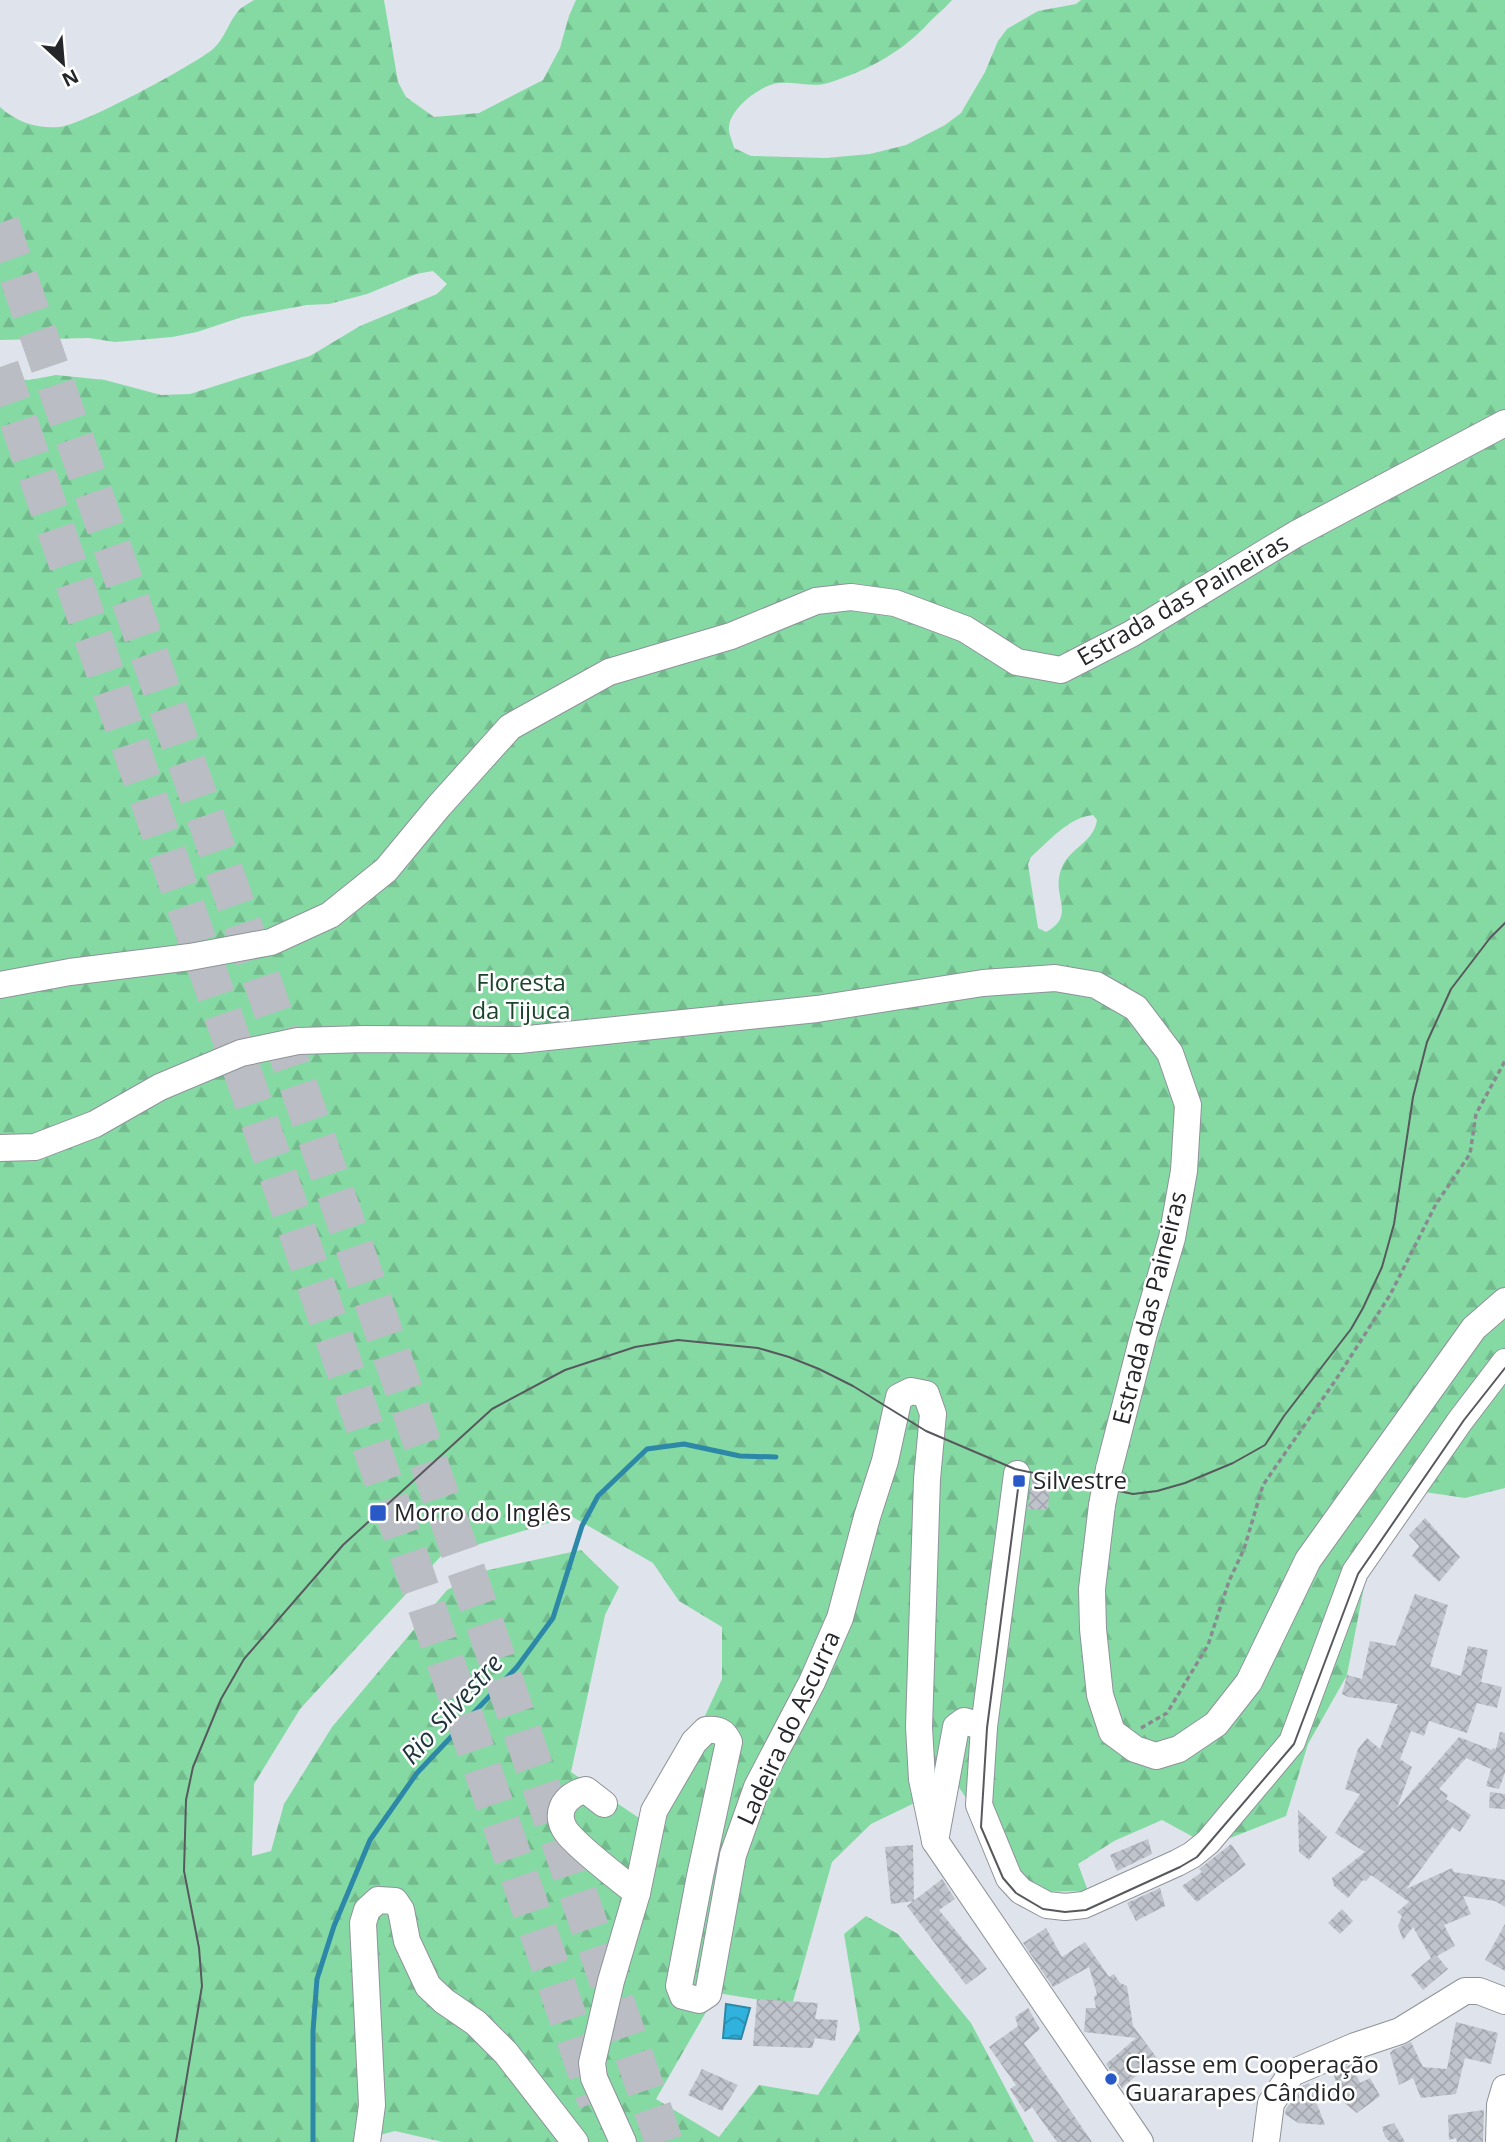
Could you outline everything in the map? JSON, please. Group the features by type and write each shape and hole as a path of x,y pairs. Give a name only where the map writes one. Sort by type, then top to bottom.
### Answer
{"street":[{"name":"Estrada das Paineiras","path":"0,985 70,972 190,957 271,942 330,915 386,870 510,727 609,673 731,636 816,601 851,597 895,603 965,629 1017,662 1060,670 1132,634 1296,534 1505,423"},
{"name":"Estrada das Paineiras","path":"0,1148 35,1147 95,1124 160,1087 241,1053 298,1041 519,1040 817,1009 983,983 1055,978 1096,985 1136,1008 1170,1053 1188,1105 1184,1171 1172,1238 1109,1469 1092,1589 1100,1695 1112,1732 1120,1739"},
{"path":"1120,1739 1135,1749 1156,1756 1179,1749 1216,1724 1249,1682 1308,1560 1474,1328 1505,1301"},
{"path":"1017,1475 984,1727 979,1805 1009,1878 1021,1891 1047,1905 1084,1905 1192,1855 1208,1842 1292,1742 1356,1572 1460,1421 1505,1362"},
{"name":"Ladeira do Ascurra","path":"623,2142 594,2078 592,2063 611,1981 637,1893 654,1811 694,1742 706,1730 725,1734 729,1742 699,1876 679,1986 683,1996 699,2000 708,1994 733,1855 757,1787 812,1682 840,1618 885,1461 899,1397 911,1391 926,1394 933,1414 927,1479 919,1727 922,1779 935,1841"},
{"path":"984,1727 964,1721 956,1727 935,1841 1140,2142"},
{"path":"604,1804 586,1790 576,1792 562,1805 560,1816 567,1833 637,1893"},
{"path":"367,2142 372,2105 363,1923 367,1910 378,1900 395,1902 401,1910 407,1941 428,1986 476,2024 506,2053 575,2142"},
{"path":"1266,2142 1271,2103 1292,2073 1400,2031 1465,1991 1479,1990 1505,2001"},
{"path":"1499,2142 1500,2105 1505,2088"}],"path":[{"path":"1120,1739 1167,1713 1208,1646 1229,1581 1244,1549 1263,1485 1390,1295 1436,1204 1469,1154 1476,1114 1505,1061"}],"green space":[{"name":"Floresta da Tijuca","path":"254,0 384,0 398,82 406,97 434,117 479,113 543,80 560,48 576,0 952,0 914,37 880,61 822,84 772,84 748,98 731,120 729,129 734,148 751,156 826,158 870,154 906,145 945,125 961,113 985,72 998,41 1007,29 1038,11 1076,4 1081,0 1505,0 1505,1488 1465,1498 1418,1491 1369,1561 1347,1675 1308,1744 1286,1816 1210,1846 1162,1820 1114,1841 1078,1864 1088,1891 1023,1892 956,1783 871,1824 832,1862 792,2005 717,1993 656,2099 719,2137 759,2085 818,2095 860,2030 844,1934 866,1916 898,1934 971,2023 1034,2142 443,2142 395,2131 354,2142 0,2142 0,379 29,380 56,375 105,380 161,395 190,394 310,356 360,326 437,294 447,284 433,271 416,274 367,294 329,304 307,305 242,317 172,337 115,342 89,338 0,340 0,107 20,120 43,127 59,127 90,117 202,57 221,40 236,13","holes":["1093,815 1097,820 1091,835 1063,864 1059,882 1062,913 1055,926 1046,932 1038,928 1028,864 1031,857 1059,831 1076,820","571,1516 653,1563 679,1601 722,1627 722,1679 691,1746 639,1818 571,1772 605,1615 619,1587 581,1550 484,1571 447,1590 332,1727 284,1804 271,1851 252,1856 254,1784 300,1709 441,1556"]}],"water":[{"path":"726,2004 750,2008 741,2039 723,2038"}],"building":[{"path":"1032,1477 1050,1478 1048,1510 1028,1509"},
{"path":"1425,1518 1460,1557 1439,1582 1412,1556 1419,1546 1409,1535"},
{"path":"1415,1594 1448,1605 1430,1666 1461,1676 1468,1646 1488,1650 1481,1682 1502,1687 1497,1708 1477,1703 1467,1733 1429,1721 1424,1736 1411,1731 1400,1759 1412,1767 1397,1808 1459,1737 1492,1750 1496,1749 1500,1732 1505,1733 1505,1773 1499,1789 1486,1786 1491,1769 1466,1758 1439,1789 1448,1795 1446,1799 1471,1815 1460,1832 1452,1827 1406,1889 1452,1868 1454,1872 1505,1880 1505,1907 1495,1901 1463,1896 1471,1914 1444,1925 1455,1946 1437,1956 1448,1969 1423,1990 1411,1975 1431,1958 1413,1927 1403,1940 1398,1926 1402,1916 1397,1912 1409,1902 1371,1875 1366,1881 1363,1880 1348,1898 1334,1886 1332,1878 1365,1852 1335,1833 1360,1794 1345,1789 1358,1749 1367,1738 1380,1749 1398,1704 1342,1694 1347,1675 1362,1679 1370,1641 1395,1646"},
{"path":"1490,1792 1505,1794 1505,1809 1489,1808"},
{"path":"1298,1810 1327,1837 1309,1860 1299,1852"},
{"path":"1148,1839 1152,1854 1117,1871 1110,1855"},
{"path":"1231,1844 1246,1865 1197,1902 1182,1886 1202,1872 1199,1869"},
{"path":"913,1845 914,1901 891,1904 885,1847"},
{"path":"942,1879 955,1899 939,1910 987,1969 966,1985 907,1906"},
{"path":"1160,1888 1165,1906 1136,1921 1127,1903"},
{"path":"1342,1909 1353,1921 1340,1934 1328,1923"},
{"path":"1505,1924 1505,1971 1485,1960"},
{"path":"1046,1928 1062,1957 1085,1942 1109,1977 1114,1974 1120,1983 1127,1986 1133,2026 1157,2058 1122,2088 1106,2064 1136,2038 1084,2032 1086,2008 1096,2008 1094,1997 1097,1994 1089,1967 1053,1987 1023,1943"},
{"path":"757,1999 818,2003 815,2019 838,2020 835,2041 815,2038 812,2048 753,2046"},
{"path":"1028,2008 1040,2029 1024,2043 1092,2142 1057,2142 1032,2107 1025,2112 1010,2089 1016,2085 989,2047 1018,2026 1015,2017"},
{"path":"1456,2022 1498,2033 1491,2064 1465,2058 1456,2094 1421,2098 1413,2078 1399,2085 1390,2053 1411,2042 1423,2067 1447,2069"},
{"path":"1352,2064 1360,2083 1370,2078 1380,2096 1357,2113 1342,2101 1333,2072"},
{"path":"702,2069 738,2085 722,2111 688,2095"},
{"path":"1309,2083 1325,2125 1298,2123 1285,2114 1302,2086"},
{"path":"1484,2110 1483,2142 1457,2142 1456,2138 1449,2140 1448,2115"},
{"path":"1394,2123 1405,2142 1390,2142 1385,2137 1382,2127"}],"waterway":[{"name":"Rio Silvestre","path":"313,2142 313,2031 317,1979 334,1926 370,1840 417,1773 517,1667 553,1618 582,1526 598,1496 647,1449 684,1444 740,1456 776,1457"}],"tunnel":[{"path":"0,223 664,2142"},
{"path":"0,367 597,2102"}],"tram line":[{"path":"176,2142 202,1986 199,1948 184,1871 186,1800 193,1767 221,1699 244,1659 343,1545 492,1409 565,1370 635,1347 678,1340 758,1348 789,1357 853,1386 926,1431 1015,1469 1133,1494 1185,1483 1233,1463 1265,1445 1351,1329 1363,1308 1382,1267 1394,1224 1413,1097 1427,1042 1451,989 1490,938 1505,923"},
{"path":"1019,1481 987,1728 981,1827 1003,1878 1016,1893 1043,1909 1065,1912 1086,1910 1197,1857 1294,1744 1358,1574 1464,1420 1505,1368"}],"place":[{"name":"Silvestre","path":"1019,1481"},
{"name":"Morro do Inglês","path":"378,1513"},
{"name":"Classe em Cooperação Guararapes Cândido","path":"1111,2079"}]}
